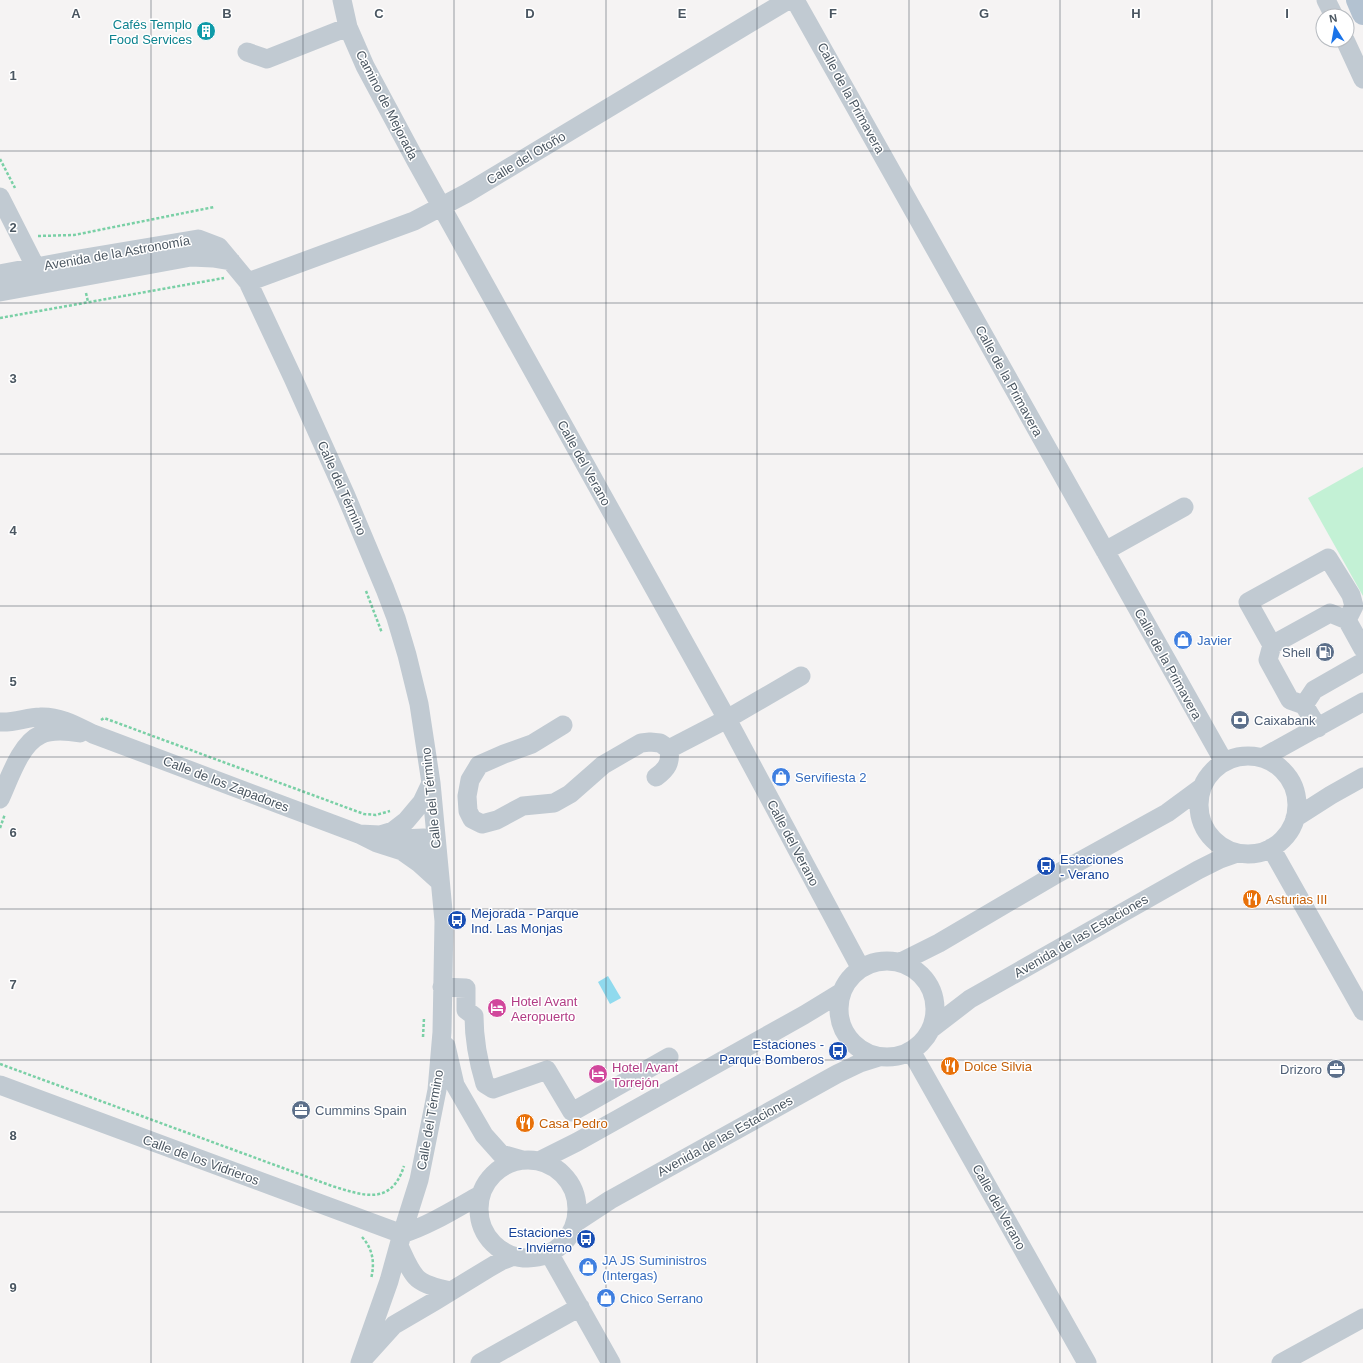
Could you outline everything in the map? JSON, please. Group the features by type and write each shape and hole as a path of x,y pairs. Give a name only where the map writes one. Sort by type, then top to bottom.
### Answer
{"main road":[{"path":"1357,0 1363,14"}],"street":[{"name":"Camino de Mejorada","path":"342,0 348,27 365,66 441,207"},
{"name":"Calle del Otoño","path":"248,282 414,221 441,207 467,193 788,0"},
{"name":"Calle de la Primavera","path":"796,0 1224,762"},
{"path":"247,52 267,59 348,27"},
{"path":"1349,48 1363,79"},
{"path":"0,197 36,268"},
{"name":"Calle del Verano","path":"441,207 727,719 860,967"},
{"name":"Avenida de la Astronomía","path":"0,274 148,246 198,239 219,246 229,269"},
{"name":"Avenida de la Astronomía","path":"0,292 191,257 213,258 229,269"},
{"name":"Calle del Término","path":"229,269 248,282 346,496 385,589 396,618 407,655 419,704 431,783 444,921 442,1032 437,1090 419,1180 400,1240 389,1282 360,1363"},
{"path":"1105,551 1184,507"},
{"path":"1318,728 1304,705 1290,700 1268,660 1272,645 1248,602 1328,558 1351,595 1354,606 1347,620"},
{"path":"1272,645 1330,613 1347,620 1363,649"},
{"path":"1304,705 1314,690 1363,662"},
{"path":"669,749 727,719 801,676"},
{"path":"1262,758 1363,702"},
{"name":"Calle de los Zapadores","path":"0,722 9,723 40,717 56,718 95,729 359,834 377,843 402,851 419,863 440,882"},
{"path":"564,725 532,744 504,754 480,765 470,780 467,796 468,811 472,819 482,824 497,820 523,806 554,803 570,794 603,765 641,744 650,742 660,743 669,749"},
{"name":"Calle de los Zapadores","path":"4,804 18,762 28,744 40,735 54,732 95,729"},
{"path":"656,777 665,770 670,759 669,749"},
{"path":"1245,756 1262,758 1278,766 1290,779 1297,802 1295,818 1285,838 1271,848 1254,854 1237,853 1217,843 1201,822 1198,805 1201,788 1210,773 1224,762 1245,756"},
{"path":"0,777 0,785"},
{"path":"1295,818 1363,777"},
{"name":"Calle de los Zapadores","path":"380,835 393,832 416,811 431,783"},
{"path":"901,962 939,943 1053,876 1167,813 1201,788"},
{"name":"Calle de los Zapadores","path":"359,834 380,835 401,839 424,838 436,844"},
{"name":"Calle de los Zapadores","path":"402,851 425,851 436,844"},
{"path":"1271,848 1363,1011"},
{"name":"Avenida de las Estaciones","path":"931,1029 970,999 1198,870 1220,859 1237,853"},
{"path":"884,960 901,962 921,974 931,987 934,996 936,1013 931,1029 924,1040 911,1051 896,1057 879,1057 860,1050 850,1041 843,1030 838,1014 840,994 848,979 860,967 884,960"},
{"path":"442,987 466,988 466,1010 474,1016 474,1032 478,1060 485,1084 493,1089 547,1070 572,1112 669,1057"},
{"path":"442,1032 455,1085 484,1135 501,1154 530,1161 560,1172 571,1185 577,1206 575,1223 571,1233 563,1243 550,1253 531,1258 514,1256 496,1247 485,1233 478,1214 480,1195 489,1178 502,1167 530,1161 577,1142 840,994"},
{"name":"Calle del Verano","path":"911,1051 1087,1363"},
{"name":"Avenida de las Estaciones","path":"575,1223 610,1200 837,1074 860,1063 879,1057"},
{"name":"Calle de los Vidrieros","path":"0,1085 400,1240"},
{"path":"451,1291 433,1287 416,1278 408,1265 400,1240 480,1195"},
{"path":"550,1253 611,1363"},
{"path":"360,1363 394,1325 501,1261 514,1256"},
{"path":"480,1363 580,1307"},
{"path":"1281,1363 1363,1318"}],"path":[{"path":"21,238 74,235 214,207"},
{"path":"0,318 229,269"},
{"path":"365,588 384,640"},
{"path":"95,729 104,718 364,814 376,815 394,809"},
{"path":"0,828 4,804"},
{"path":"423,1039 424,1017"},
{"path":"0,1064 332,1186 362,1195 377,1195 394,1187 405,1163"},
{"path":"359,1234 367,1242 372,1254 374,1267 369,1285"}],"green space":[{"path":"1363,467 1363,596 1308,498"}],"water":[{"path":"608,976 621,998 610,1004 598,982"}],"place":[{"name":"Cafés Templo Food Services","path":"206,31"},
{"name":"Javier","path":"1183,640"},
{"name":"Shell","path":"1325,652"},
{"name":"Caixabank","path":"1240,720"},
{"name":"Servifiesta 2","path":"781,777"},
{"name":"Estaciones - Verano","path":"1046,866"},
{"name":"Asturias III","path":"1252,899"},
{"name":"Mejorada - Parque Ind. Las Monjas","path":"457,920"},
{"name":"Hotel Avant Aeropuerto","path":"497,1008"},
{"name":"Estaciones - Parque Bomberos","path":"838,1051"},
{"name":"Dolce Silvia","path":"950,1066"},
{"name":"Drizoro","path":"1336,1069"},
{"name":"Hotel Avant Torrejón","path":"598,1074"},
{"name":"Cummins Spain","path":"301,1110"},
{"name":"Casa Pedro","path":"525,1123"},
{"name":"Estaciones - Invierno","path":"586,1239"},
{"name":"JA JS Suministros (Intergas)","path":"588,1267"},
{"name":"Chico Serrano","path":"606,1298"}]}
